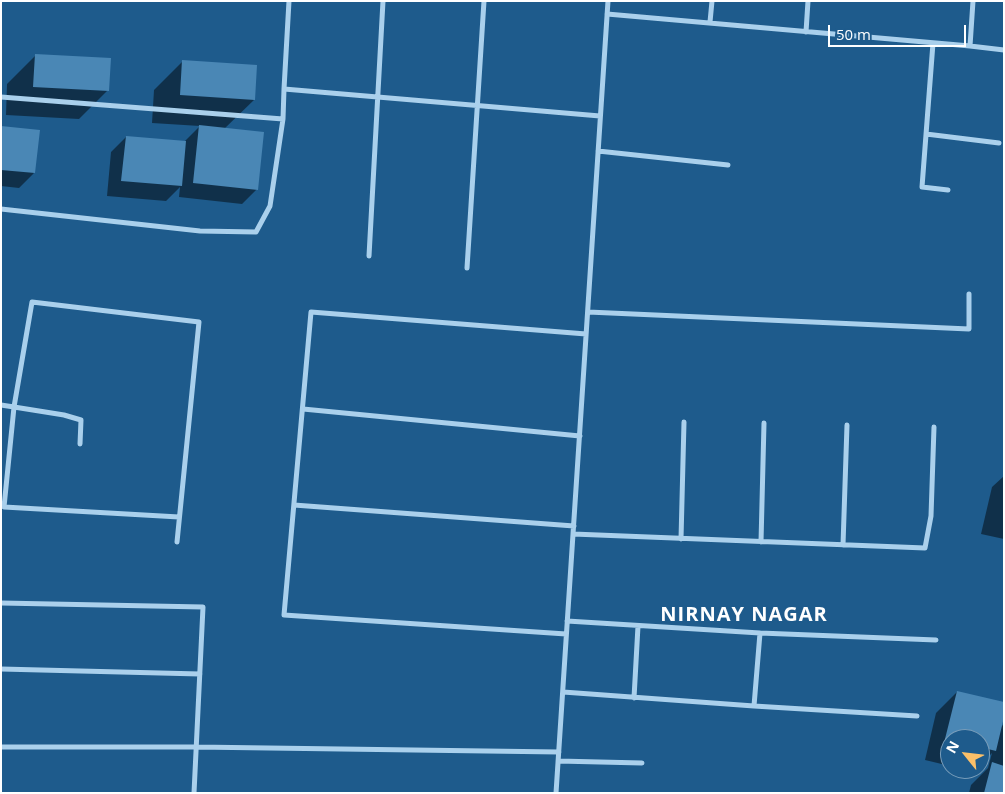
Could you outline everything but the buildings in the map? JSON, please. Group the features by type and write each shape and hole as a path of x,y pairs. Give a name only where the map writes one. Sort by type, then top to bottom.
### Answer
{"street":[{"path":"1,209 200,231 256,232 270,206 283,119 289,1"},
{"path":"369,256 383,1"},
{"path":"467,268 484,1"},
{"path":"556,793 608,1"},
{"path":"710,22 712,1"},
{"path":"806,32 808,1"},
{"path":"970,46 973,1"},
{"path":"608,14 1004,50"},
{"path":"933,43 922,187 948,190"},
{"path":"284,88 600,116"},
{"path":"1,97 283,119"},
{"path":"926,134 999,143"},
{"path":"598,151 728,164"},
{"path":"588,312 969,329 969,294"},
{"path":"177,542 199,322 32,302 14,407 4,507 179,517"},
{"path":"566,634 284,615 311,312 586,334"},
{"path":"1,405 64,415 81,420 80,444"},
{"path":"303,409 580,436"},
{"path":"680,539 684,422"},
{"path":"761,542 764,423"},
{"path":"843,545 847,425"},
{"path":"573,534 925,548 930,516 934,427"},
{"path":"294,505 574,526"},
{"path":"1,603 203,607 194,793"},
{"path":"567,621 760,633 936,640"},
{"path":"634,698 638,626"},
{"path":"754,706 760,633"},
{"path":"1,669 200,674"},
{"path":"563,692 917,716"},
{"path":"1,747 196,747 559,752"},
{"path":"558,761 642,763"}],"district":[{"name":"NIRNAY NAGAR","path":"744,615"}]}
